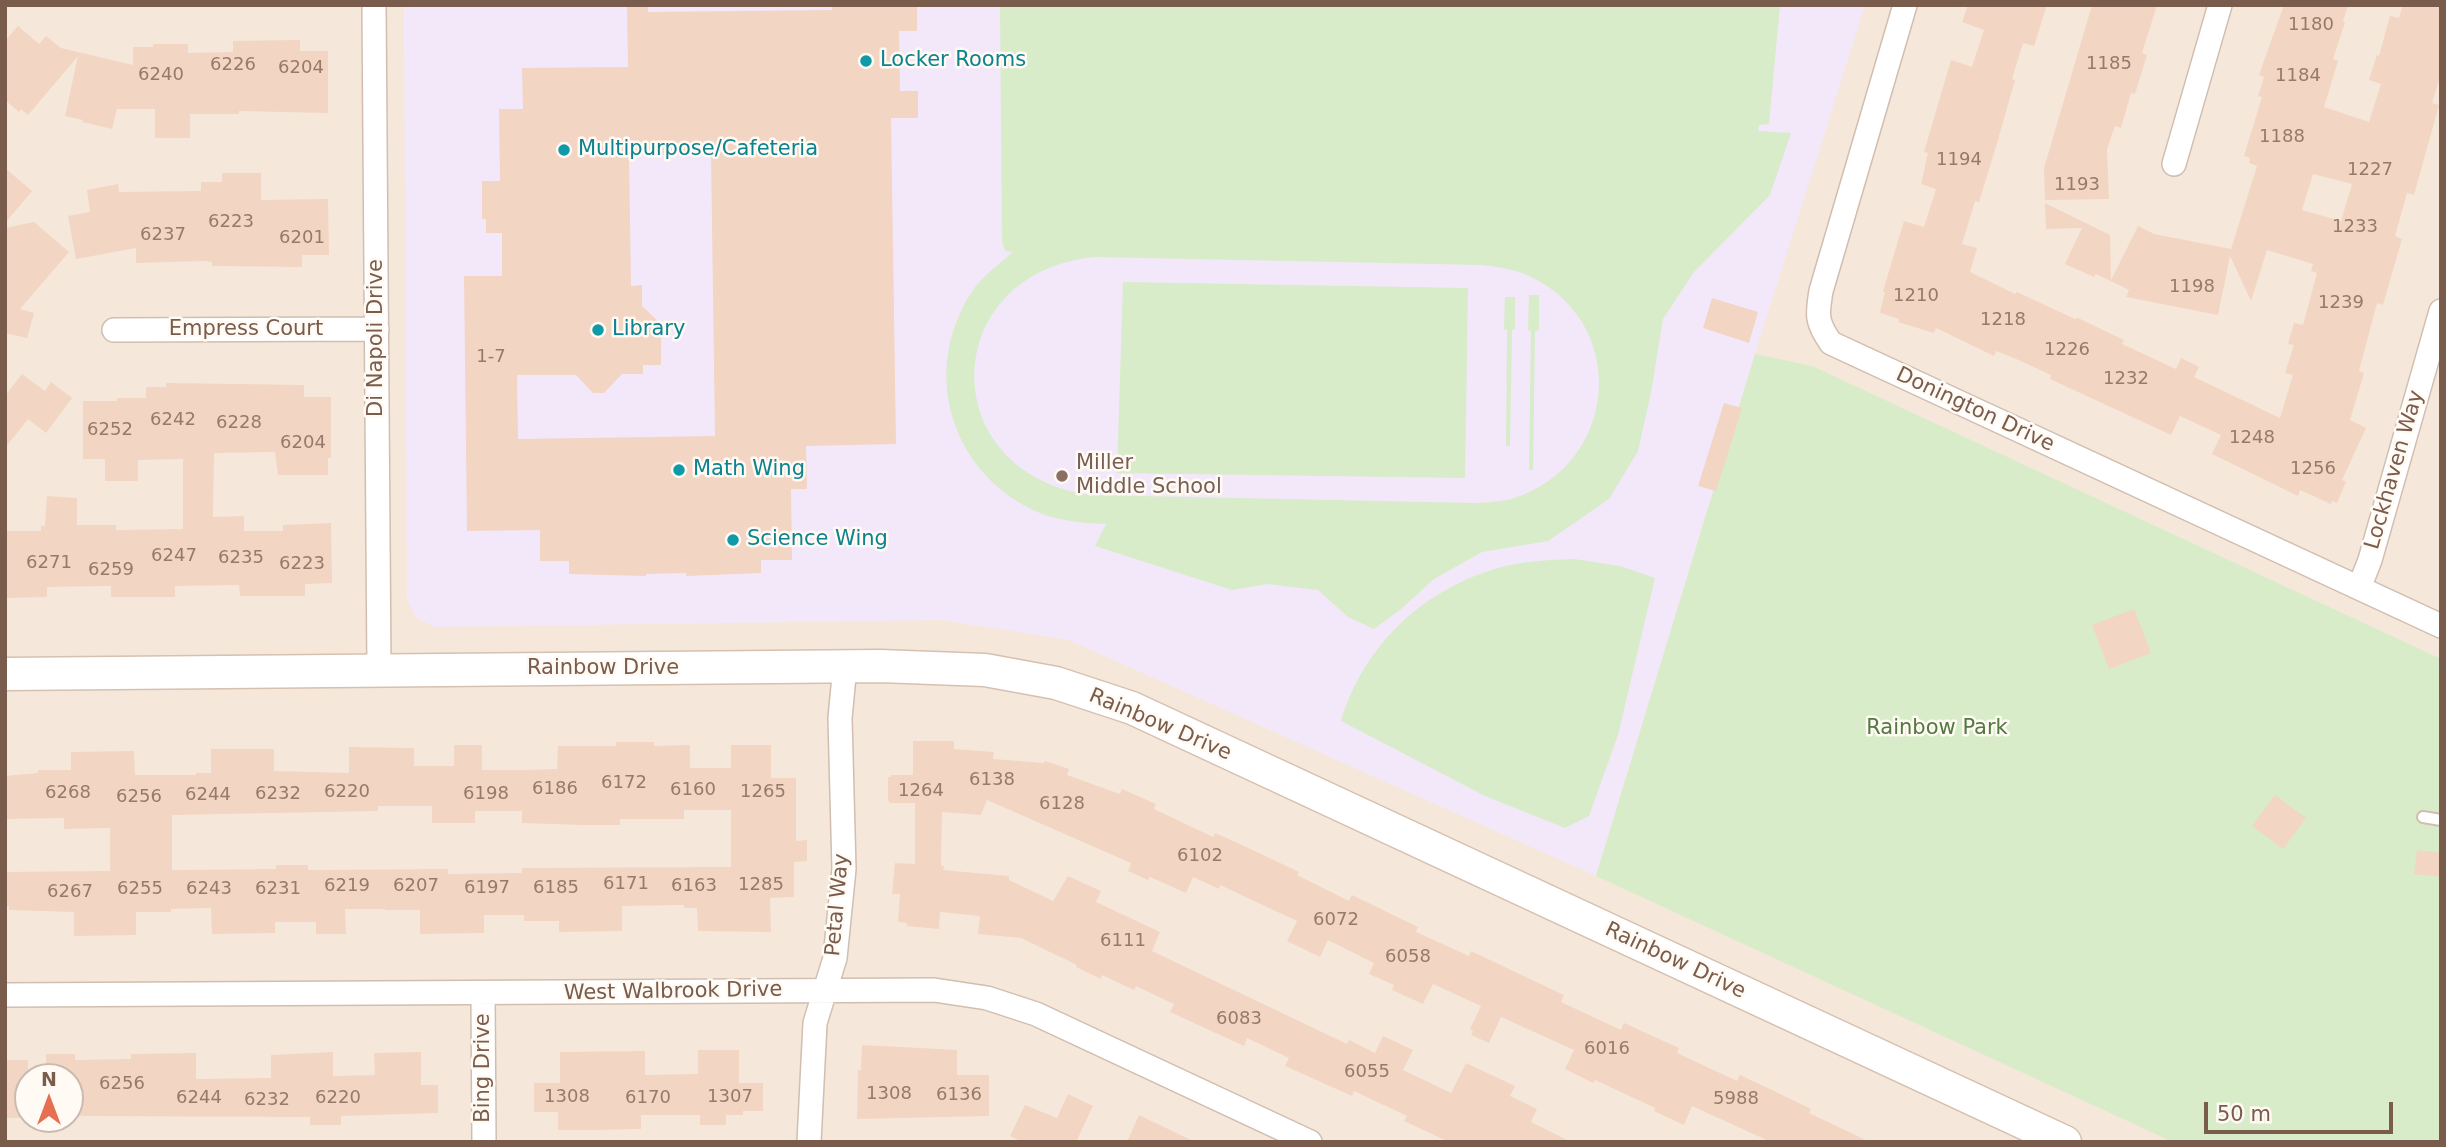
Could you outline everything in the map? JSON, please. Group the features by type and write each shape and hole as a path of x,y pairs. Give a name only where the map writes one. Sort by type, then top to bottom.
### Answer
{"street":[{"name":"Di Napoli Drive","path":"374,5 379,671"},
{"name":"Donington Drive","path":"1905,5 1821,291 1817,315 1820,328 1830,342 2441,626"},
{"path":"2174,164 2220,5"},
{"name":"Lockhaven Way","path":"2359,588 2370,560 2441,311"},
{"name":"Empress Court","path":"114,330 377,329"},
{"name":"Rainbow Drive","path":"5,674 845,666 985,670 1056,683 1132,708 2065,1142"},
{"name":"Petal Way","path":"809,1142 815,1023 835,958 845,869 841,718 845,666"},
{"name":"West Walbrook Drive","path":"5,995 934,990 987,998 1036,1014 1266,1133 1310,1142"},
{"name":"Bing Drive","path":"483,993 484,1142"}],"lane":[{"path":"2423,817 2441,820"}],"shaded area":[{"path":"5,5 2441,5 2441,1142 5,1142"},
{"name":"Miller Middle School","path":"404,5 1865,5 1755,354 1596,876 1069,640 941,620 434,627 416,617 407,599"}],"green space":[{"path":"1000,5 1780,5 1769,124 1759,125 1758,131 1791,133 1770,195 1694,272 1663,319 1638,451 1609,499 1548,541 1482,552 1434,579 1374,629 1348,617 1318,590 1267,584 1232,590 1095,546 1106,524 1078,522 1042,514 1004,492 981,470 964,444 952,416 947,385 948,354 956,323 971,293 985,276 1013,252 1005,251 1002,241","holes":["1095,257 1482,265 1529,276 1560,296 1582,323 1595,354 1599,386 1594,419 1580,449 1557,475 1514,498 1478,503 1091,495 1039,479 1003,451 981,414 974,374 983,333 1006,298 1043,271"]},
{"path":"1123,282 1468,288 1465,478 1117,473"},
{"path":"1529,295 1539,295 1539,330 1535,331 1533,470 1529,470"},
{"path":"1505,297 1515,297 1510,446 1506,446"},
{"name":"Rainbow Park","path":"1755,354 1812,366 2441,659 2441,1142 2173,1142 1596,876"},
{"path":"1574,559 1620,566 1655,578 1618,735 1589,816 1565,828 1485,796 1341,721 1364,669 1380,646 1420,607 1468,579 1495,569 1544,560"}],"building":[{"path":"627,5 648,5 648,12 832,10 832,5 917,5 917,31 899,31 900,91 918,91 918,118 891,118 896,444 806,446 807,489 791,489 792,560 761,560 761,573 686,576 686,573 646,576 569,574 569,561 540,561 540,530 467,531 464,276 502,276 502,233 486,233 486,219 482,219 482,181 500,181 499,109 523,109 522,68 628,67","holes":["711,154 715,436 518,439 517,375 576,375 593,393 604,393 622,374 643,374 643,365 661,365 661,324 642,306 642,285 631,286 629,155"]},
{"path":"1968,5 2047,5 2034,46 2023,43 1995,150 1979,202 1975,201 1962,244 1977,248 1970,272 2015,294 2017,292 2078,318 2124,340 2122,344 2176,369 2181,358 2199,367 2194,377 2280,418 2293,375 2285,373 2294,345 2288,344 2294,323 2303,325 2317,273 2311,271 2313,264 2267,250 2251,301 2230,256 2218,315 2126,297 2129,290 2096,274 2094,277 2065,264 2082,228 2046,229 2045,203 2110,235 2111,280 2138,226 2154,234 2231,249 2257,166 2249,163 2250,158 2244,156 2262,97 2258,96 2264,77 2259,75 2284,5 2348,5 2333,59 2338,61 2324,107 2369,122 2381,84 2369,80 2390,16 2399,18 2403,5 2441,5 2441,74 2432,103 2439,105 2414,195 2407,193 2395,236 2402,239 2383,305 2377,303 2359,371 2364,373 2350,420 2366,428 2342,480 2346,482 2337,503 2332,501 2331,504 2300,490 2298,496 2212,454 2221,435 2180,416 2171,435 2050,379 2051,375 2014,358 1996,351 1994,356 1936,328 1934,333 1898,322 1899,319 1880,313 1885,292 1883,291 1904,221 1924,227 1936,189 1921,184 1928,153 1924,152 1951,60 1972,67 1984,30 1962,22","holes":["2313,174 2352,184 2341,221 2302,210"]},
{"path":"2092,5 2157,5 2142,53 2147,55 2135,94 2131,93 2121,128 2115,126 2107,149 2109,199 2045,200 2044,168"},
{"path":"18,26 39,44 46,36 61,48 133,65 133,47 153,47 153,44 188,44 188,53 233,52 233,41 300,40 300,51 328,51 328,113 239,111 239,114 190,114 190,138 155,138 155,109 117,109 112,129 65,116 78,56 28,115 21,109 19,112 5,100 5,41"},
{"path":"5,168 32,191 5,223"},
{"path":"222,173 261,173 261,200 328,199 329,255 302,255 302,267 212,266 212,262 204,261 136,263 136,248 76,259 68,216 90,212 87,190 118,184 119,192 201,191 201,182 222,182"},
{"path":"34,222 69,252 20,309 34,313 27,338 5,333 5,228"},
{"path":"1712,298 1758,312 1749,343 1703,328"},
{"path":"22,374 45,391 51,382 72,398 46,433 28,419 5,448 5,396"},
{"path":"166,383 304,385 304,397 331,397 331,458 328,458 328,475 278,475 275,452 214,453 213,517 244,516 244,531 283,531 283,525 331,523 332,583 305,584 305,596 240,596 239,585 175,586 175,597 111,597 111,586 47,587 47,597 5,598 5,531 41,531 41,526 45,526 47,496 77,498 77,525 116,525 116,530 183,529 183,459 138,460 138,481 105,481 105,459 83,459 83,401 146,398 146,387 166,387"},
{"path":"1724,403 1742,408 1716,491 1698,486"},
{"path":"2134,609 2151,653 2109,669 2092,625"},
{"path":"913,741 954,741 954,749 994,752 993,759 1045,761 1069,769 1067,775 1120,794 1122,789 1156,804 1154,809 1213,837 1215,833 1299,872 1297,875 1349,901 1352,895 1418,927 1416,932 1469,956 1471,951 1564,995 1561,1002 1621,1030 1624,1023 1679,1048 1677,1053 1737,1081 1740,1075 1811,1109 1809,1113 1870,1142 1771,1142 1692,1106 1684,1125 1654,1111 1655,1108 1565,1069 1574,1050 1501,1017 1489,1043 1471,1035 1473,1031 1470,1029 1481,1006 1433,984 1423,1004 1392,990 1394,985 1369,974 1374,963 1328,940 1320,957 1287,941 1297,921 1220,885 1219,889 1193,877 1186,893 1150,877 1148,880 1128,871 1131,863 987,800 981,815 942,812 943,870 1009,876 1009,880 1053,901 1068,876 1101,891 1096,902 1160,932 1152,951 1347,1044 1349,1040 1375,1053 1383,1036 1413,1050 1403,1070 1451,1093 1466,1063 1515,1086 1510,1096 1537,1109 1531,1122 1571,1142 1449,1142 1404,1121 1407,1116 1354,1091 1352,1096 1285,1066 1289,1058 1247,1038 1244,1046 1170,1012 1174,1004 1136,986 1134,990 1102,975 1101,979 1021,938 978,934 980,916 940,912 939,929 907,926 907,923 898,922 900,894 892,894 895,863 915,864 915,803 890,803 888,777 913,775"},
{"path":"616,742 654,742 654,746 690,745 690,768 731,768 731,745 771,745 771,778 796,778 796,841 807,840 807,861 794,862 794,897 770,898 771,932 698,931 697,908 684,908 684,905 622,906 622,931 559,932 559,921 524,921 524,915 484,915 484,933 420,934 420,910 345,909 346,934 316,934 316,922 275,922 275,933 212,934 211,908 136,912 136,935 74,936 74,912 9,910 9,906 5,906 5,872 110,871 110,828 64,829 64,818 5,819 5,776 38,773 38,770 71,770 71,752 134,751 135,775 196,775 211,773 211,749 274,749 274,771 349,773 349,747 414,748 414,766 454,766 454,745 482,745 482,770 525,770 557,769 558,746 616,746","holes":["378,806 432,806 432,823 475,823 475,811 522,811 522,823 620,825 620,819 684,819 684,810 731,810 731,867 522,868 522,873 448,874 448,869 308,870 308,865 276,865 276,869 172,870 172,815 378,811"]},
{"path":"2275,795 2306,818 2283,849 2252,826"},
{"path":"2417,850 2441,853 2441,877 2414,874"},
{"path":"862,1045 957,1050 957,1075 989,1075 989,1116 857,1119 858,1070 861,1070"},
{"path":"698,1050 739,1050 739,1083 763,1083 763,1111 743,1111 743,1115 726,1115 726,1125 700,1125 700,1115 641,1115 641,1129 596,1130 558,1130 558,1112 534,1112 534,1083 560,1083 560,1052 645,1051 645,1075 698,1074"},
{"path":"333,1052 333,1076 375,1075 374,1053 421,1052 421,1085 438,1085 438,1113 341,1116 341,1125 310,1125 310,1117 84,1116 84,1063 46,1063 46,1054 75,1054 75,1060 131,1059 131,1054 196,1053 196,1079 271,1078 271,1055"},
{"path":"5,1060 28,1060 28,1063 14,1063 14,1118 5,1118"},
{"path":"1068,1094 1093,1106 1076,1142 1022,1142 1010,1136 1025,1105 1057,1118"},
{"path":"1139,1115 1195,1142 1127,1142"}],"place":[{"name":"Locker Rooms","path":"866,61"},
{"name":"Multipurpose/Cafeteria","path":"564,150"},
{"name":"Library","path":"598,330"},
{"name":"Math Wing","path":"679,470"},
{"name":"Miller Middle School","path":"1062,476"},
{"name":"Science Wing","path":"733,540"}]}
